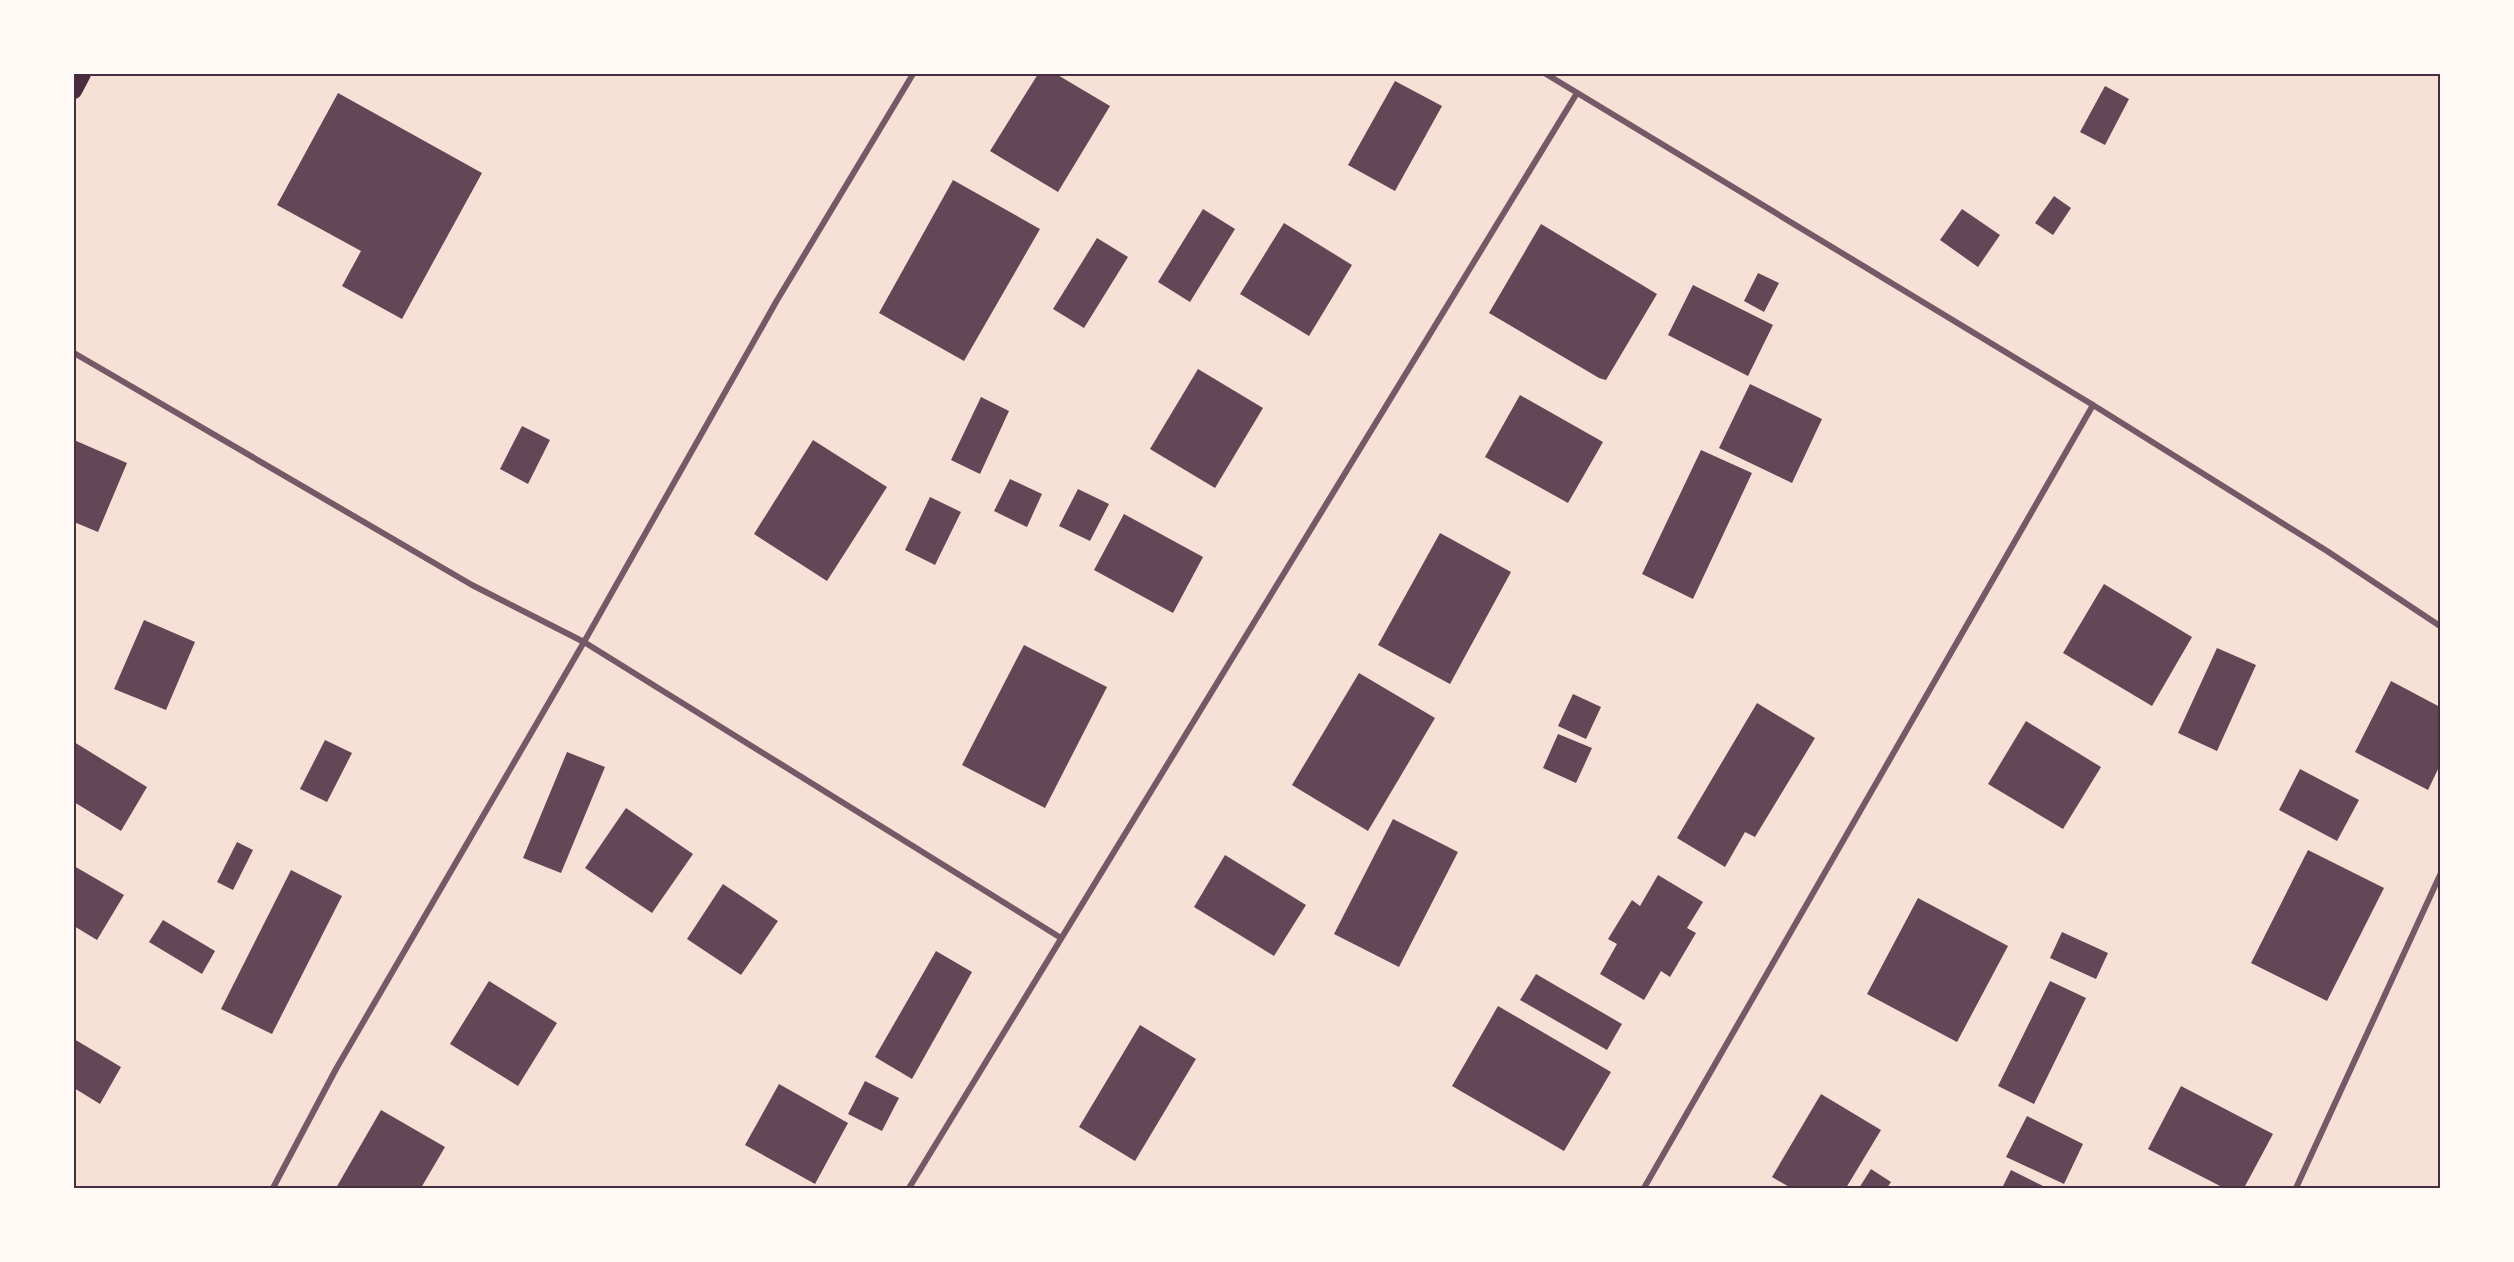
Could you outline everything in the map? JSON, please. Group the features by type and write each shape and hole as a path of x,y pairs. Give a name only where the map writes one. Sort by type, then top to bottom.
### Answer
{"highway":[{"path":"74,91 83,74"}],"street":[{"path":"273,1188 336,1069 584,642 776,302 914,74"},
{"path":"1546,74 2093,405 2440,626"},
{"path":"909,1188 1577,93"},
{"path":"74,353 462,579 584,642 1061,939"},
{"path":"1644,1188 2093,405"},
{"path":"2296,1188 2440,875"}],"building":[{"path":"1038,74 1056,74 1110,106 1058,192 990,151"},
{"path":"1395,81 1442,106 1395,191 1348,165"},
{"path":"2105,86 2129,99 2105,145 2080,132"},
{"path":"338,93 482,173 402,319 342,286 361,251 277,205"},
{"path":"953,180 1040,229 964,361 879,313"},
{"path":"2054,196 2071,208 2053,235 2035,223"},
{"path":"1203,209 1235,229 1190,302 1158,282"},
{"path":"1962,209 2000,235 1978,267 1940,240"},
{"path":"1284,223 1352,265 1309,336 1240,294"},
{"path":"1541,224 1657,294 1606,380 1489,313"},
{"path":"1097,238 1128,257 1084,328 1053,309"},
{"path":"1758,273 1779,283 1764,312 1744,301"},
{"path":"1693,285 1773,325 1748,376 1668,335"},
{"path":"1198,369 1263,408 1215,488 1150,449"},
{"path":"1750,384 1822,419 1792,483 1719,448"},
{"path":"1520,395 1603,442 1568,503 1485,457"},
{"path":"981,397 1009,411 980,474 951,460"},
{"path":"522,426 550,440 528,484 500,469"},
{"path":"74,440 127,463 98,532 74,522"},
{"path":"813,440 887,487 827,581 754,534"},
{"path":"1701,450 1752,473 1693,599 1642,574"},
{"path":"1010,479 1042,494 1027,527 994,511"},
{"path":"1078,489 1109,504 1090,541 1059,526"},
{"path":"930,497 961,512 935,565 905,550"},
{"path":"1124,514 1203,557 1173,613 1094,570"},
{"path":"1440,533 1511,572 1450,684 1378,645"},
{"path":"2104,584 2192,637 2152,706 2063,653"},
{"path":"144,620 195,642 166,710 114,689"},
{"path":"1024,645 1107,687 1045,808 962,765"},
{"path":"2217,648 2256,665 2217,751 2178,733"},
{"path":"1359,673 1435,718 1368,831 1292,785"},
{"path":"2391,681 2440,707 2440,765 2428,790 2355,752"},
{"path":"1573,694 1601,707 1586,739 1558,726"},
{"path":"1757,703 1815,738 1755,837 1745,832 1725,867 1677,838"},
{"path":"2026,721 2101,767 2063,829 1988,784"},
{"path":"1558,734 1592,748 1576,783 1543,768"},
{"path":"325,740 352,753 327,802 300,789"},
{"path":"74,742 147,787 121,831 74,802"},
{"path":"567,752 605,767 561,873 523,858"},
{"path":"2300,769 2359,800 2337,841 2279,810"},
{"path":"626,808 693,854 652,913 585,868"},
{"path":"1393,819 1458,852 1399,967 1334,934"},
{"path":"237,842 253,850 233,890 217,882"},
{"path":"2308,850 2384,888 2327,1001 2251,963"},
{"path":"1225,855 1306,905 1274,956 1194,907"},
{"path":"74,866 124,895 97,940 74,926"},
{"path":"291,870 342,896 272,1034 221,1009"},
{"path":"1658,875 1703,902 1687,928 1696,933 1670,977 1661,971 1644,1000 1600,974 1617,944 1608,939 1632,900 1640,906"},
{"path":"723,884 778,921 741,975 687,939"},
{"path":"1918,898 2008,946 1957,1042 1867,994"},
{"path":"163,920 215,951 202,974 149,942"},
{"path":"2062,932 2108,953 2096,979 2050,958"},
{"path":"936,951 972,972 912,1079 875,1057"},
{"path":"1536,974 1622,1024 1607,1050 1520,1000"},
{"path":"489,981 557,1023 518,1086 450,1044"},
{"path":"2050,981 2086,998 2034,1104 1998,1086"},
{"path":"1498,1006 1611,1072 1564,1151 1452,1086"},
{"path":"1140,1025 1196,1059 1135,1161 1079,1127"},
{"path":"74,1039 121,1067 100,1104 74,1088"},
{"path":"865,1081 899,1098 882,1131 848,1114"},
{"path":"779,1084 848,1123 815,1184 745,1145"},
{"path":"2181,1086 2273,1134 2244,1188 2224,1188 2148,1149"},
{"path":"1821,1094 1881,1130 1846,1188 1791,1188 1772,1177"},
{"path":"381,1110 445,1147 421,1188 336,1188"},
{"path":"2027,1116 2083,1144 2064,1184 2006,1157"},
{"path":"1871,1169 1891,1182 1887,1188 1859,1188"},
{"path":"2011,1170 2047,1188 2002,1188"}]}
